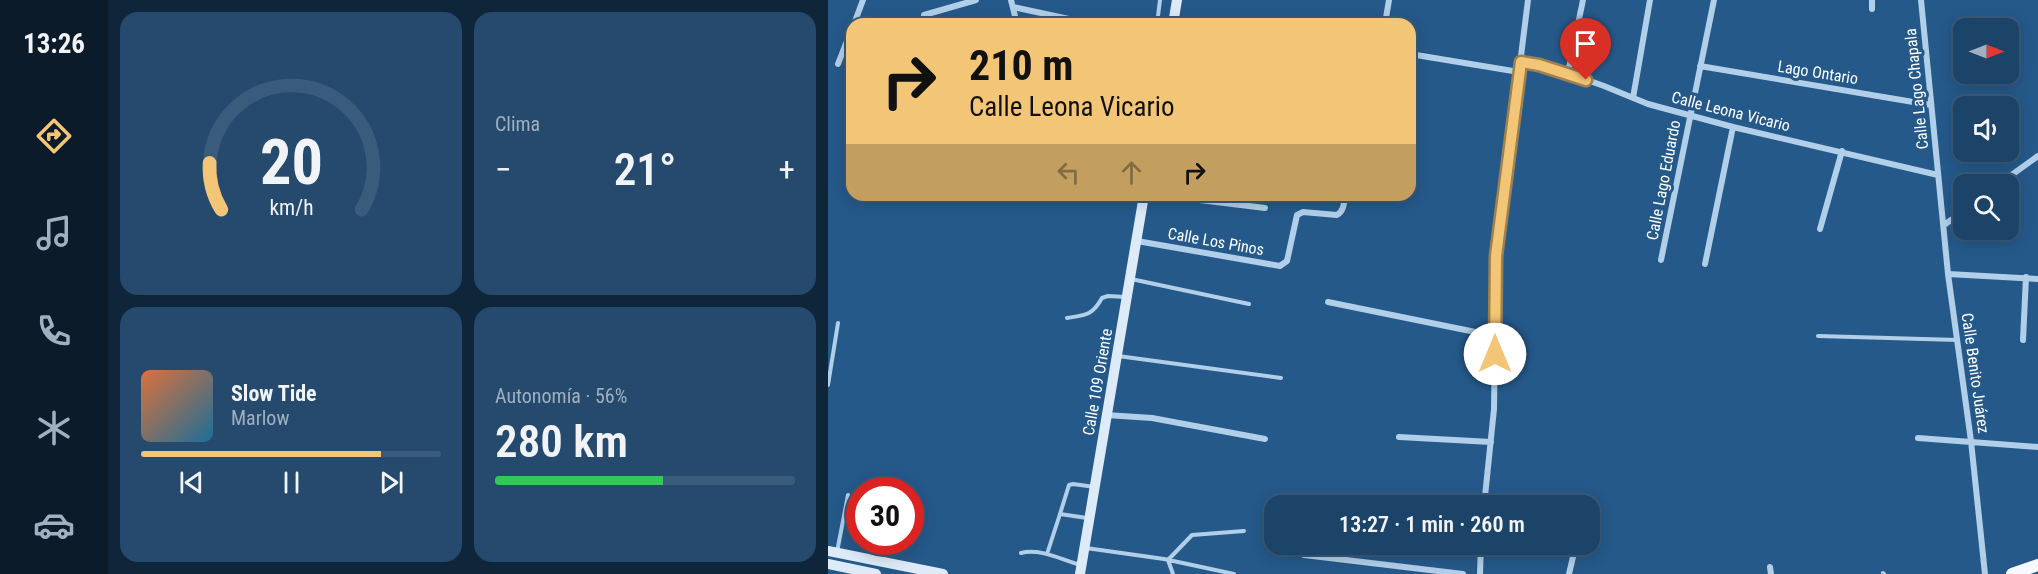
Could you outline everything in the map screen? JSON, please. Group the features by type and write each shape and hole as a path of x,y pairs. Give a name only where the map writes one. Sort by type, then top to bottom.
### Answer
{"main road":[{"path":"2012,574 2038,565"}],"street":[{"path":"856,18 863,0"},
{"path":"924,15 976,0"},
{"path":"1174,18 1178,0"},
{"path":"1386,18 1389,0"},
{"path":"1485,495 1494,409 1496,256 1528,0"},
{"path":"1568,74 1583,0"},
{"path":"1633,98 1650,0"},
{"name":"Calle Lago Eduardo","path":"1661,260 1714,0"},
{"path":"1872,0 1872,9"},
{"name":"Calle Lago Chapala","path":"1921,0 1938,175"},
{"path":"1012,4 1068,18"},
{"path":"838,64 846,44"},
{"path":"1416,55 1519,72"},
{"name":"Calle Leona Vicario","path":"1521,62 1568,74 1648,104 1690,116 1938,175"},
{"name":"Lago Ontario","path":"1701,66 1931,105"},
{"path":"1705,264 1733,127"},
{"path":"1820,228 1842,151"},
{"path":"2013,174 2038,156"},
{"name":"Calle Benito Juárez","path":"1938,175 1985,574"},
{"name":"Calle 109 Oriente","path":"1081,570 1143,201"},
{"path":"1208,201 1265,208"},
{"name":"Calle Los Pinos","path":"1137,241 1280,266 1287,261 1297,215 1303,212 1337,215 1341,213 1344,201"},
{"path":"1944,225 1953,219"},
{"path":"1948,274 2038,279"},
{"path":"2023,340 2026,277"},
{"path":"1328,302 1495,336"},
{"path":"1106,415 1152,418 1265,439"},
{"path":"1399,437 1491,442"},
{"path":"1918,438 2038,447"},
{"path":"832,551 943,574"},
{"path":"1304,555 1463,574"},
{"path":"1480,574 1481,555"},
{"path":"1569,574 1573,555"},
{"path":"828,564 876,574"}],"lane":[{"path":"1158,18 1160,0"},
{"path":"1130,279 1249,304"},
{"path":"1066,318 1090,314 1102,298 1127,297"},
{"path":"828,385 838,323"},
{"path":"1818,336 1958,340"},
{"path":"1117,355 1281,378"},
{"path":"1047,554 1066,488 1069,485 1095,487"},
{"path":"832,551 846,502"},
{"path":"1060,514 1091,518"},
{"path":"1168,560 1188,538 1196,534 1244,531"},
{"path":"1085,548 1168,560 1234,574"},
{"path":"1021,553 1027,551 1047,554 1081,570"},
{"path":"1168,560 1173,574"},
{"path":"2027,574 2038,570"}],"route":[{"path":"1495,354 1496,256 1521,62 1539,65 1586,80"}]}
